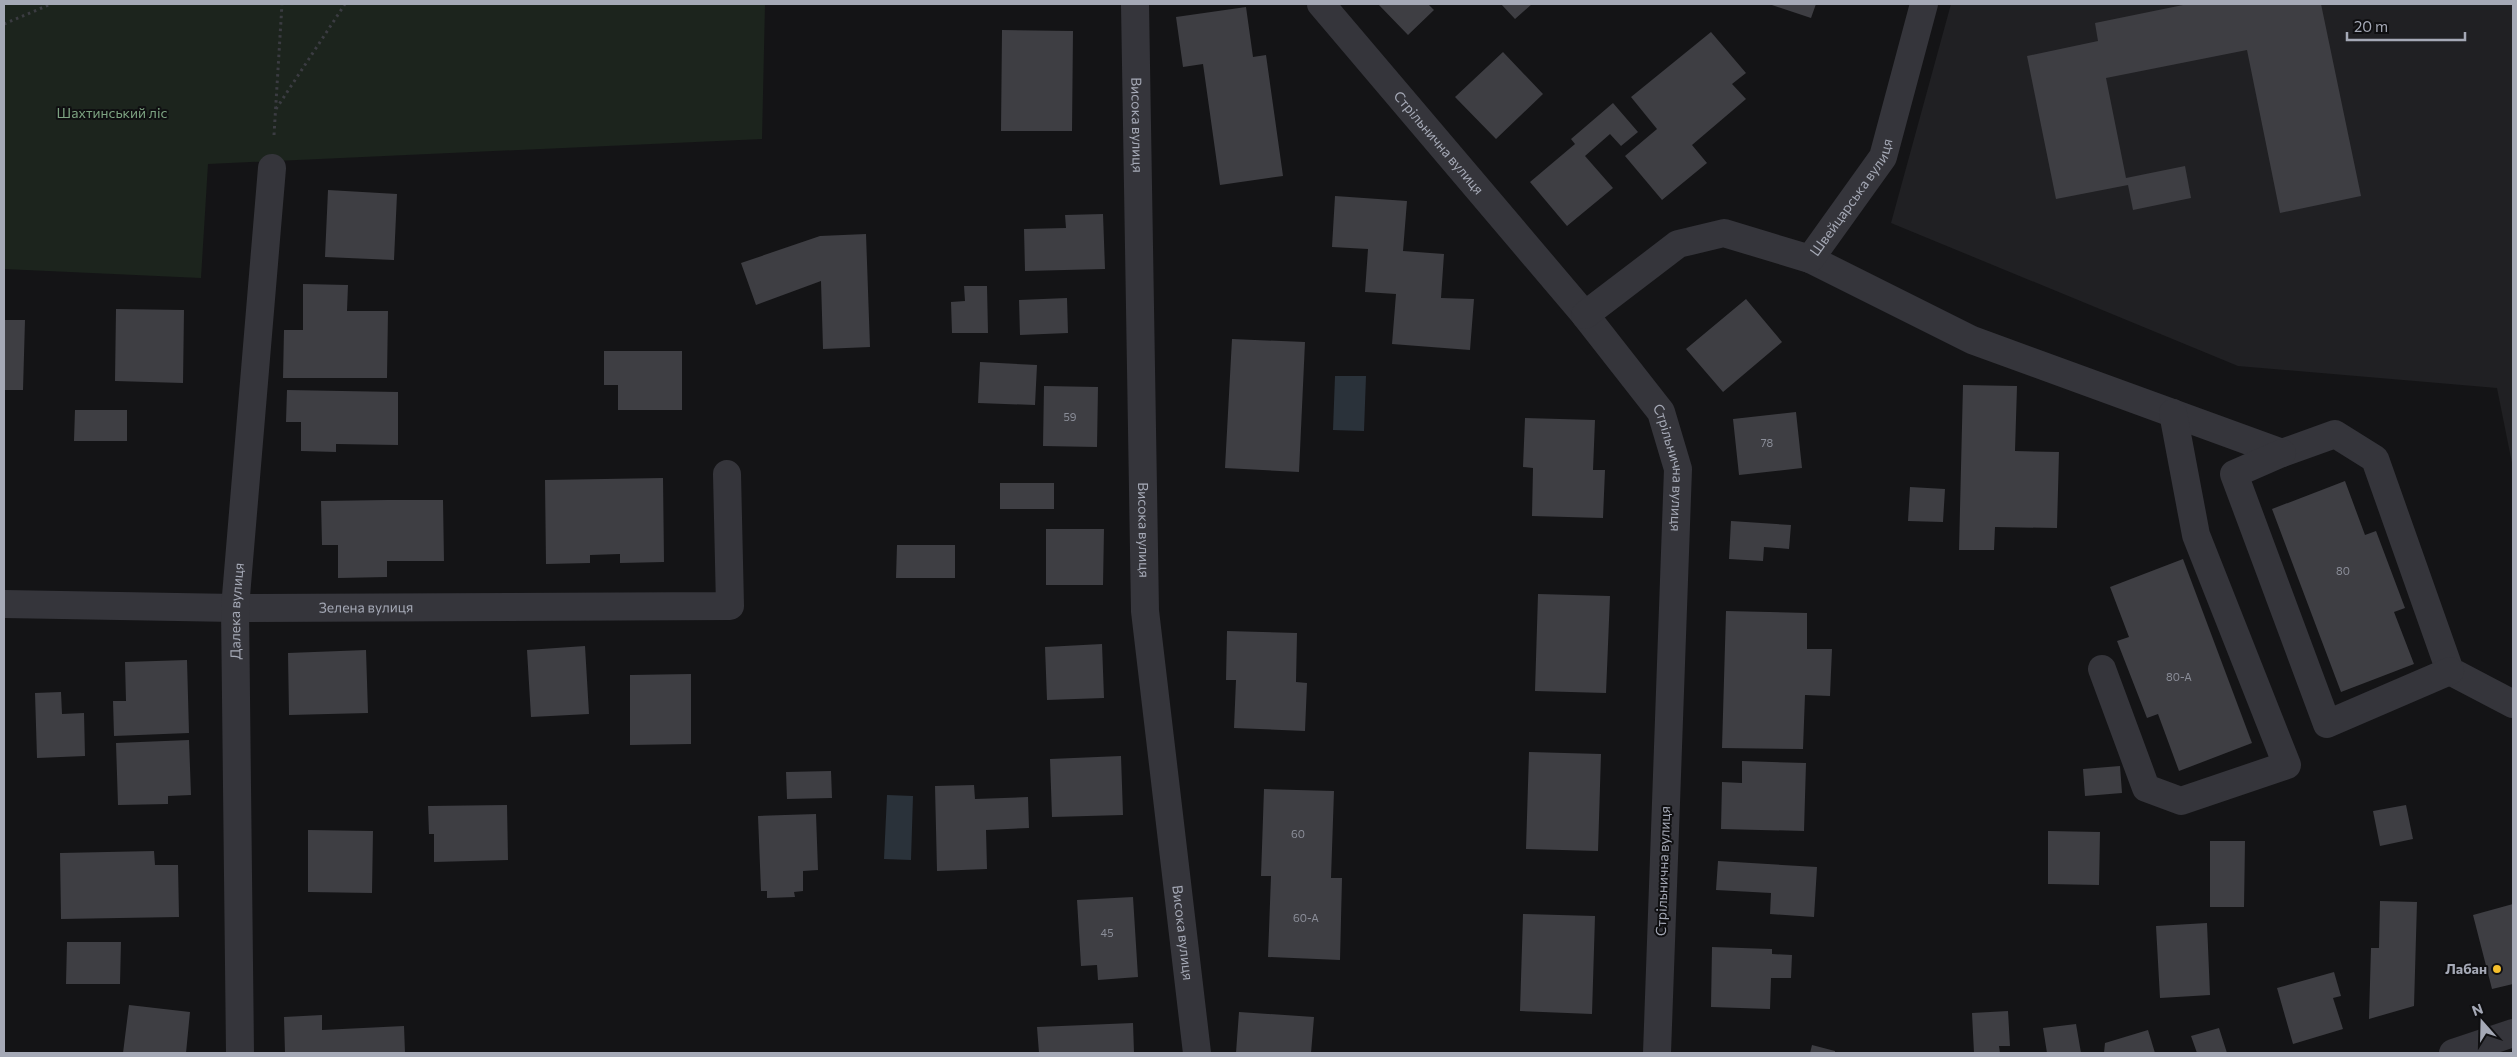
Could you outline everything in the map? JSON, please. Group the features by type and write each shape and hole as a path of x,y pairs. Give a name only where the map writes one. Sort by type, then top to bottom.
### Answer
{"street":[{"name":"Висока вулиця","path":"1135,4 1145,611 1197,1053"},
{"name":"Стрільнична вулиця","path":"1321,4 1586,315 1661,412 1678,470 1657,1053"},
{"name":"Швейцарська вулиця","path":"1586,315 1678,244 1724,233 1810,259 1883,157 1924,4"},
{"name":"Далека вулиця","path":"240,1053 235,608 272,168"},
{"path":"1810,259 1972,340 2282,453"},
{"path":"2102,669 2146,788 2181,801 2286,765 2196,535 2172,412"},
{"path":"2450,671 2327,724 2234,474 2282,453 2335,434 2375,459 2450,671 2513,704"},
{"name":"Зелена вулиця","path":"4,604 235,608 730,606 727,474"},
{"path":"2453,1053 2513,1033"}],"path":[{"path":"4,24 51,4"},
{"path":"272,168 282,4"},
{"path":"276,110 345,4"}],"shaded area":[{"path":"1951,4 2513,4 2513,468 2497,388 2238,366 1891,223"},
{"path":"1335,376 1366,376 1364,431 1333,430"},
{"path":"887,795 913,796 911,860 884,859"}],"green space":[{"name":"Шахтинський ліс","path":"4,4 765,4 762,139 208,164 201,278 4,269"}],"building":[{"path":"1378,4 1428,4 1434,10 1408,35"},
{"path":"1501,4 1532,4 1515,19"},
{"path":"1769,4 1816,4 1811,18"},
{"path":"2188,4 2321,4 2361,196 2280,213 2247,50 2106,78 2126,178 2185,166 2191,198 2133,210 2128,185 2056,199 2027,56 2098,41 2095,23"},
{"path":"1246,7 1253,57 1266,55 1283,176 1220,185 1203,64 1183,67 1176,17"},
{"path":"1002,30 1073,31 1072,131 1001,131"},
{"path":"1711,32 1746,73 1732,84 1746,99 1692,145 1707,163 1662,200 1625,156 1657,129 1631,97"},
{"path":"1503,52 1543,94 1496,139 1455,97"},
{"path":"1613,103 1638,132 1621,146 1610,134 1585,156 1613,188 1567,226 1530,182 1575,144 1571,139"},
{"path":"328,190 397,194 394,260 325,257"},
{"path":"1335,196 1407,201 1403,251 1444,254 1441,298 1474,299 1470,350 1392,344 1396,294 1365,292 1368,249 1332,247"},
{"path":"1103,214 1105,269 1025,271 1024,229 1066,228 1065,215"},
{"path":"866,234 870,347 823,349 821,281 756,305 741,263 820,236"},
{"path":"303,284 348,285 347,311 388,311 387,378 283,378 284,330 303,330"},
{"path":"964,286 987,286 988,333 952,333 951,302 965,301"},
{"path":"1067,298 1068,333 1020,335 1019,300"},
{"path":"1746,299 1782,342 1723,392 1686,349"},
{"path":"116,309 184,310 183,383 115,381"},
{"path":"4,320 25,320 23,390 4,390"},
{"path":"1232,339 1305,342 1299,472 1225,468"},
{"path":"604,351 682,351 682,410 618,410 618,385 604,385"},
{"path":"980,362 1037,365 1035,405 978,403"},
{"path":"1963,385 2017,386 2015,451 2059,452 2057,528 1995,527 1994,550 1959,550"},
{"path":"1044,386 1098,387 1097,447 1043,446"},
{"path":"287,390 398,392 398,445 336,444 336,452 301,451 301,422 286,422"},
{"path":"75,410 127,410 127,441 74,441"},
{"path":"1796,412 1802,468 1739,475 1733,419"},
{"path":"1525,418 1595,420 1593,470 1605,470 1603,518 1532,516 1533,468 1523,467"},
{"path":"663,478 664,562 620,563 620,554 590,555 590,563 546,564 545,480"},
{"path":"2345,481 2365,535 2376,531 2405,608 2394,612 2414,664 2341,692 2272,509"},
{"path":"1000,483 1054,483 1054,509 1000,509"},
{"path":"1910,487 1945,489 1943,522 1908,521"},
{"path":"443,500 444,561 387,561 387,577 338,578 338,545 322,545 321,501"},
{"path":"1731,521 1791,525 1789,549 1764,547 1763,561 1729,559"},
{"path":"1046,529 1104,529 1103,585 1046,585"},
{"path":"897,545 955,545 955,578 896,578"},
{"path":"2183,559 2252,743 2179,771 2158,714 2147,718 2117,641 2129,637 2110,587"},
{"path":"1538,594 1610,596 1606,693 1535,691"},
{"path":"1726,611 1807,613 1807,649 1832,649 1830,696 1805,695 1803,749 1722,748"},
{"path":"1227,631 1297,633 1296,682 1307,683 1305,731 1234,728 1236,680 1226,680"},
{"path":"1102,644 1104,698 1047,700 1045,647"},
{"path":"585,646 589,714 531,717 527,650"},
{"path":"366,650 368,713 289,715 288,653"},
{"path":"187,660 189,733 114,736 113,701 126,701 125,662"},
{"path":"691,674 691,744 630,745 630,675"},
{"path":"61,692 62,714 84,713 85,756 37,758 35,693"},
{"path":"189,740 191,795 168,796 168,804 118,805 116,743"},
{"path":"1529,752 1601,754 1598,851 1526,849"},
{"path":"1121,756 1123,815 1052,817 1050,759"},
{"path":"1742,761 1806,763 1804,831 1721,829 1722,782 1742,783"},
{"path":"2120,766 2122,793 2085,796 2083,769"},
{"path":"831,771 832,798 787,799 786,772"},
{"path":"974,785 975,799 1028,797 1029,828 986,830 987,869 937,871 935,786"},
{"path":"1264,789 1334,791 1331,878 1342,878 1340,960 1268,957 1271,876 1261,876"},
{"path":"507,805 508,860 434,862 434,834 429,834 428,806"},
{"path":"2406,805 2413,839 2380,846 2373,811"},
{"path":"816,814 818,870 803,871 803,891 794,892 795,897 767,898 767,891 761,891 758,816"},
{"path":"308,830 373,831 372,893 308,892"},
{"path":"2048,831 2100,832 2099,885 2048,884"},
{"path":"2210,841 2245,841 2244,907 2210,907"},
{"path":"154,851 155,865 178,865 179,917 61,919 60,853"},
{"path":"1718,861 1817,867 1814,917 1770,914 1771,893 1716,890"},
{"path":"1133,897 1138,977 1098,980 1097,965 1081,966 1077,900"},
{"path":"2380,901 2417,902 2414,1006 2369,1019 2371,948 2379,948"},
{"path":"2513,904 2513,984 2492,989 2473,915"},
{"path":"1523,914 1595,916 1592,1014 1520,1011"},
{"path":"2207,923 2210,995 2160,998 2156,926"},
{"path":"67,942 121,942 120,984 66,984"},
{"path":"1712,947 1772,949 1772,954 1792,955 1791,978 1771,978 1770,1009 1711,1007"},
{"path":"2334,972 2341,996 2333,998 2343,1029 2293,1044 2277,988"},
{"path":"129,1005 190,1012 186,1053 123,1053"},
{"path":"2008,1011 2010,1046 1999,1046 2000,1053 1974,1053 1972,1013"},
{"path":"1239,1012 1314,1017 1311,1053 1236,1053"},
{"path":"322,1015 322,1030 404,1026 405,1053 285,1053 284,1017"},
{"path":"1133,1023 1134,1053 1039,1053 1037,1027"},
{"path":"2076,1024 2081,1053 2047,1053 2043,1028"},
{"path":"2219,1028 2227,1053 2197,1053 2191,1036"},
{"path":"2148,1030 2155,1053 2104,1053 2105,1043"},
{"path":"1812,1045 1835,1051 1835,1053 1810,1053"}],"place":[{"name":"Лабан","path":"2497,969"}]}
